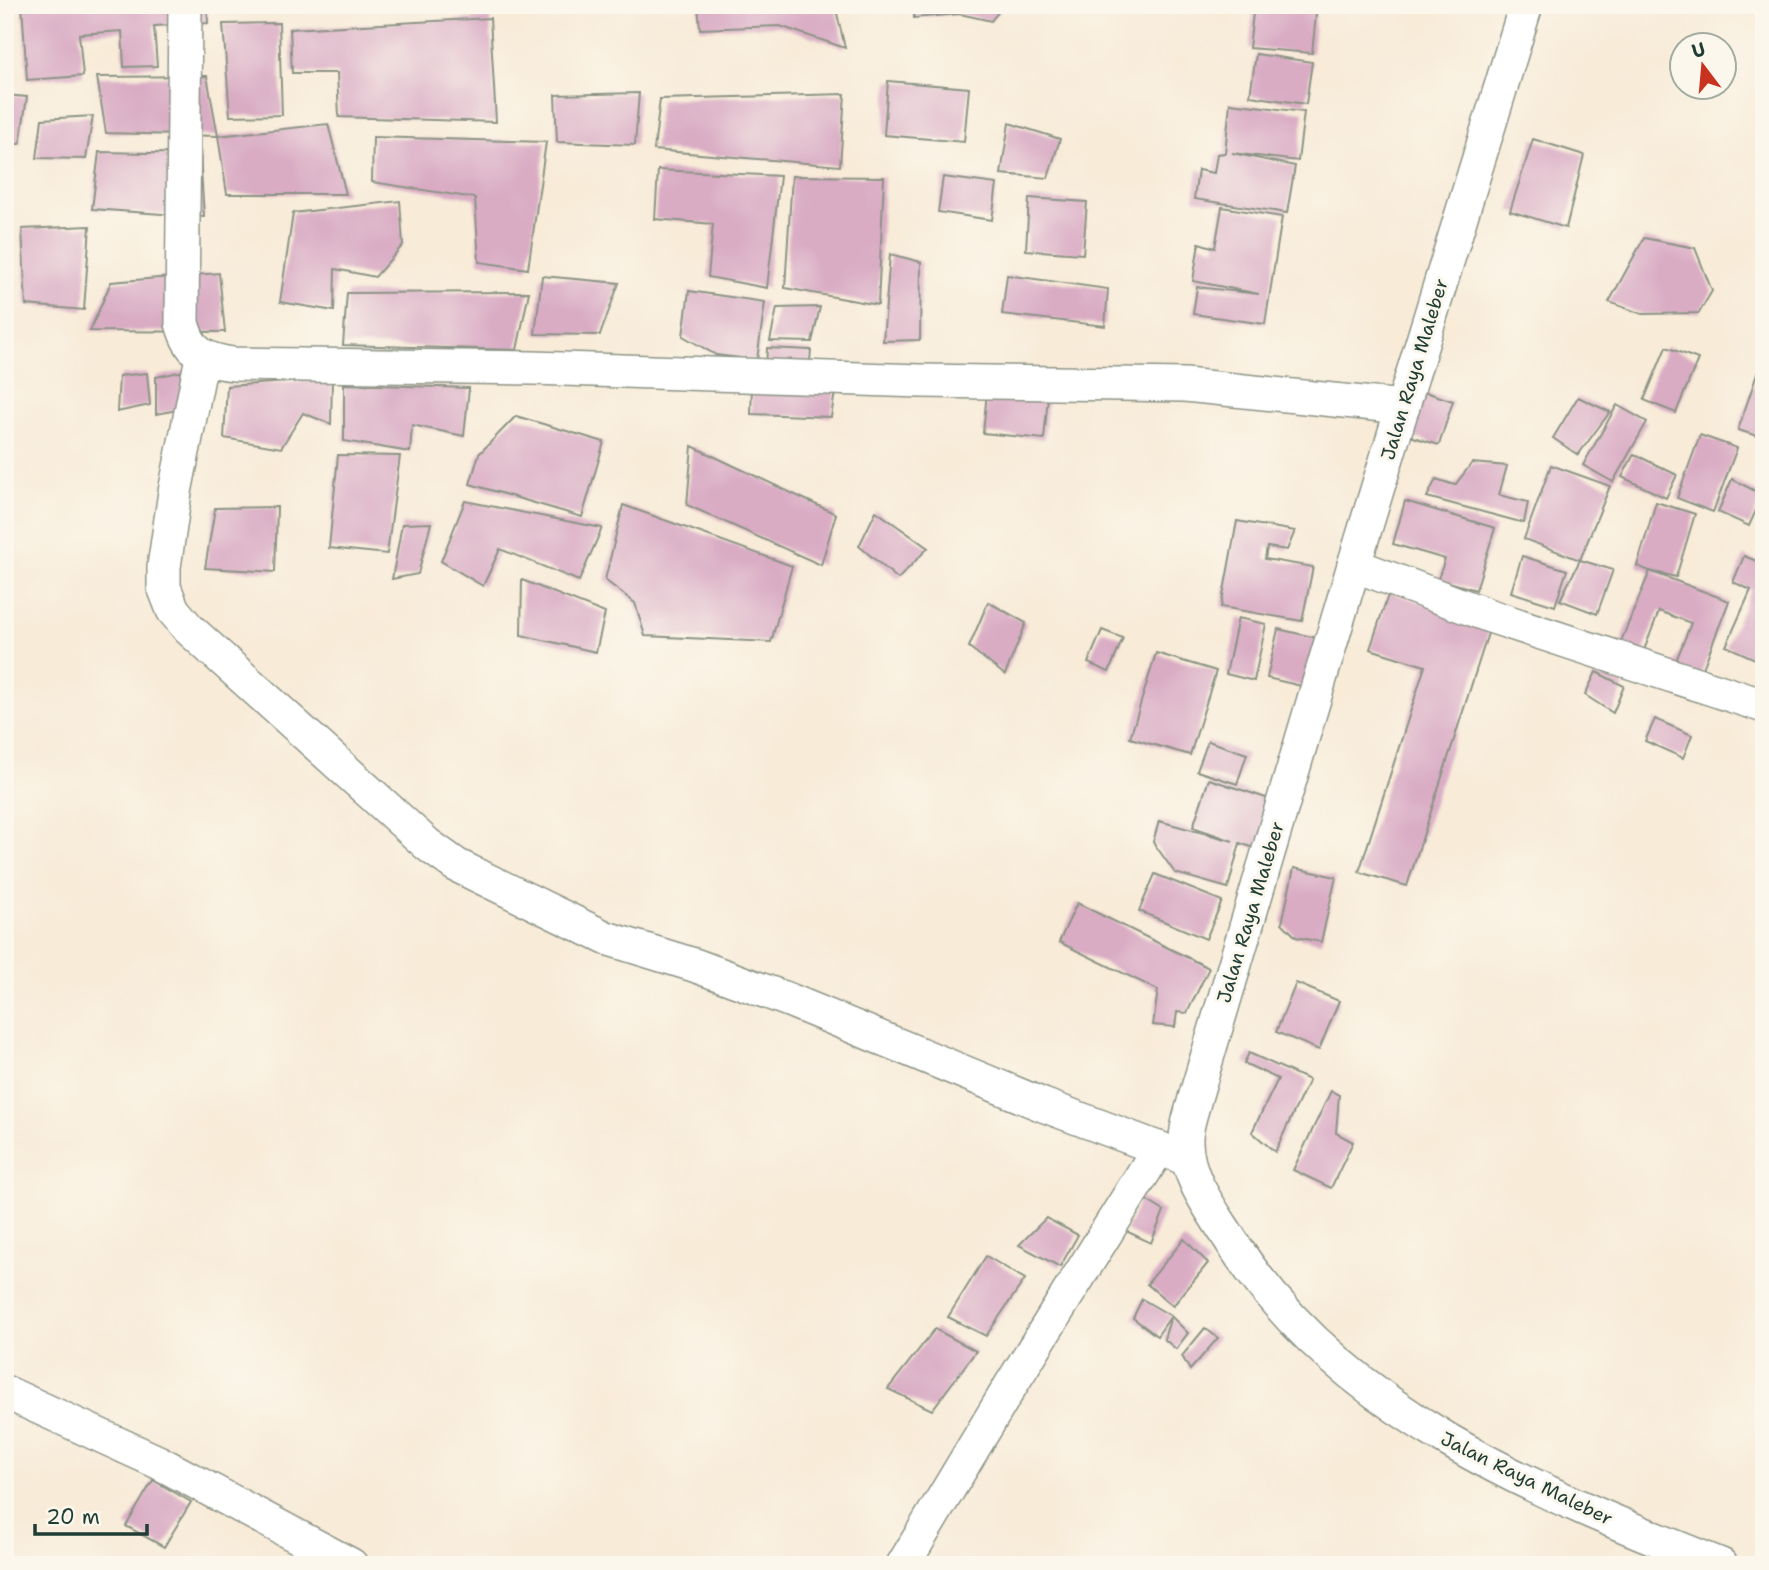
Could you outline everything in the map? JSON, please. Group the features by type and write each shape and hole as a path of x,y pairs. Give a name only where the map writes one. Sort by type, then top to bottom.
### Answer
{"street":[{"path":"185,5 182,323 186,336 202,357 233,364 533,368 921,381 1185,385 1404,407"},
{"name":"Jalan Raya Maleber","path":"1526,5 1354,565 1195,1097 1186,1136 1173,1153 1256,1279 1302,1331 1375,1391 1426,1428 1488,1463 1641,1533 1721,1565"},
{"path":"202,357 175,492 164,567 164,587 173,610 189,629 428,845 456,865 606,938 694,965 789,1000 1043,1105 1173,1153 1011,1385 903,1565"},
{"path":"1354,565 1490,616 1764,706"},
{"path":"5,1392 158,1462 351,1565"}],"building":[{"path":"22,5 207,5 208,23 154,26 157,66 124,67 122,31 79,34 83,76 27,80"},
{"path":"698,5 835,5 845,48 780,26 700,29"},
{"path":"914,5 1004,5 991,21 960,14 914,18"},
{"path":"1254,5 1317,5 1312,53 1249,48"},
{"path":"490,18 496,122 339,117 337,73 292,73 290,29"},
{"path":"279,23 282,115 230,116 223,24"},
{"path":"1256,54 1312,62 1306,104 1250,96"},
{"path":"207,76 218,136 106,133 97,77"},
{"path":"888,81 969,88 964,142 884,135"},
{"path":"639,93 635,145 557,142 555,95"},
{"path":"845,94 840,166 654,150 660,99"},
{"path":"5,95 27,97 20,144 5,143"},
{"path":"1230,103 1304,112 1298,161 1232,153 1295,166 1287,213 1194,199 1198,170 1214,173 1217,154 1225,153"},
{"path":"93,116 86,159 37,158 42,119"},
{"path":"1009,123 1060,139 1048,178 1001,174"},
{"path":"328,124 346,194 227,194 218,136"},
{"path":"373,137 546,142 528,269 479,262 475,198 372,182"},
{"path":"1533,139 1584,155 1566,228 1510,211"},
{"path":"99,152 200,154 204,217 92,209"},
{"path":"658,170 780,176 767,288 708,277 713,224 655,219"},
{"path":"792,176 884,177 878,305 785,288"},
{"path":"943,177 997,184 992,220 938,212"},
{"path":"1029,198 1087,202 1083,254 1026,250"},
{"path":"400,201 403,245 375,277 335,269 334,311 280,302 293,213"},
{"path":"1222,207 1282,217 1265,324 1193,314 1197,287 1259,294 1193,281 1199,243 1215,248"},
{"path":"90,226 84,310 26,305 22,229"},
{"path":"1644,238 1695,248 1712,291 1699,313 1642,314 1609,302"},
{"path":"890,254 921,262 920,340 883,341"},
{"path":"219,273 225,332 90,331 111,282"},
{"path":"1007,275 1108,289 1105,326 1002,314"},
{"path":"542,276 619,283 600,335 535,334"},
{"path":"689,291 765,302 757,360 716,355 683,336"},
{"path":"529,292 517,350 343,345 347,293"},
{"path":"820,307 812,342 770,341 777,308"},
{"path":"1666,347 1698,359 1676,413 1644,400"},
{"path":"767,348 811,350 809,371 766,368"},
{"path":"1761,362 1764,363 1764,438 1738,430"},
{"path":"188,370 183,409 156,414 156,377"},
{"path":"147,373 150,405 117,412 119,376"},
{"path":"332,379 331,424 303,413 281,448 224,438 227,386"},
{"path":"344,384 469,388 464,436 412,425 410,452 344,441"},
{"path":"752,386 835,392 831,417 751,414"},
{"path":"987,392 1048,397 1044,439 983,433"},
{"path":"1425,392 1453,401 1439,445 1410,436"},
{"path":"1578,397 1610,412 1578,455 1553,438"},
{"path":"1617,405 1647,422 1613,482 1583,465"},
{"path":"516,416 604,442 582,517 470,484 479,454"},
{"path":"1700,435 1737,448 1713,512 1677,498"},
{"path":"692,446 836,514 821,565 687,505"},
{"path":"1634,454 1677,475 1666,498 1622,477"},
{"path":"338,455 400,456 387,554 329,548"},
{"path":"1472,463 1507,466 1499,495 1528,502 1524,523 1427,497 1436,479 1455,485"},
{"path":"1551,465 1610,486 1580,560 1524,539"},
{"path":"1732,479 1763,495 1749,526 1718,512"},
{"path":"465,501 602,528 579,581 500,549 483,586 441,561"},
{"path":"1405,501 1495,528 1476,590 1438,579 1445,559 1393,544"},
{"path":"1656,502 1695,514 1676,577 1637,566"},
{"path":"623,505 792,566 771,642 645,636 635,603 605,580"},
{"path":"277,507 275,572 205,568 215,508"},
{"path":"876,511 928,548 898,579 859,546"},
{"path":"1237,521 1295,531 1287,550 1267,547 1265,559 1313,567 1302,621 1221,607"},
{"path":"431,523 418,574 392,579 402,524"},
{"path":"1522,556 1567,570 1555,606 1511,592"},
{"path":"1744,556 1764,564 1764,638 1755,659 1726,646 1751,590 1733,582"},
{"path":"1580,560 1613,570 1597,614 1560,600"},
{"path":"1650,571 1729,601 1700,676 1674,666 1691,623 1659,611 1641,658 1617,651"},
{"path":"522,580 605,613 596,652 521,635"},
{"path":"1389,592 1491,624 1407,886 1359,872 1425,666 1370,649"},
{"path":"988,602 1026,623 1005,675 969,647"},
{"path":"1238,618 1266,624 1254,681 1226,674"},
{"path":"1278,629 1321,639 1310,688 1267,678"},
{"path":"1102,630 1123,638 1109,672 1088,663"},
{"path":"1156,653 1216,671 1190,755 1130,738"},
{"path":"1596,672 1624,686 1613,713 1585,695"},
{"path":"1655,719 1692,735 1683,758 1645,741"},
{"path":"1208,741 1247,754 1237,784 1197,771"},
{"path":"1209,779 1278,802 1262,851 1240,843 1228,888 1175,873 1153,842 1159,821 1233,841 1193,827"},
{"path":"1294,868 1336,877 1321,942 1296,937 1282,923"},
{"path":"1155,874 1222,901 1206,939 1139,911"},
{"path":"1077,903 1209,968 1187,1013 1177,1012 1175,1027 1153,1025 1158,990 1059,942"},
{"path":"1296,983 1339,1001 1319,1050 1276,1032"},
{"path":"1249,1053 1309,1080 1275,1152 1252,1132 1278,1079 1244,1063"},
{"path":"1331,1091 1339,1095 1336,1133 1353,1142 1331,1188 1293,1170"},
{"path":"1141,1197 1164,1211 1151,1243 1126,1231"},
{"path":"1046,1218 1078,1235 1060,1267 1019,1245"},
{"path":"1184,1239 1208,1263 1173,1306 1147,1284"},
{"path":"986,1256 1025,1279 986,1336 948,1317"},
{"path":"1142,1299 1171,1316 1157,1336 1133,1318"},
{"path":"1171,1316 1188,1333 1176,1349 1164,1339"},
{"path":"1205,1328 1218,1338 1190,1370 1182,1356"},
{"path":"935,1329 976,1351 932,1410 888,1389"},
{"path":"153,1480 191,1502 164,1547 126,1526"}]}
